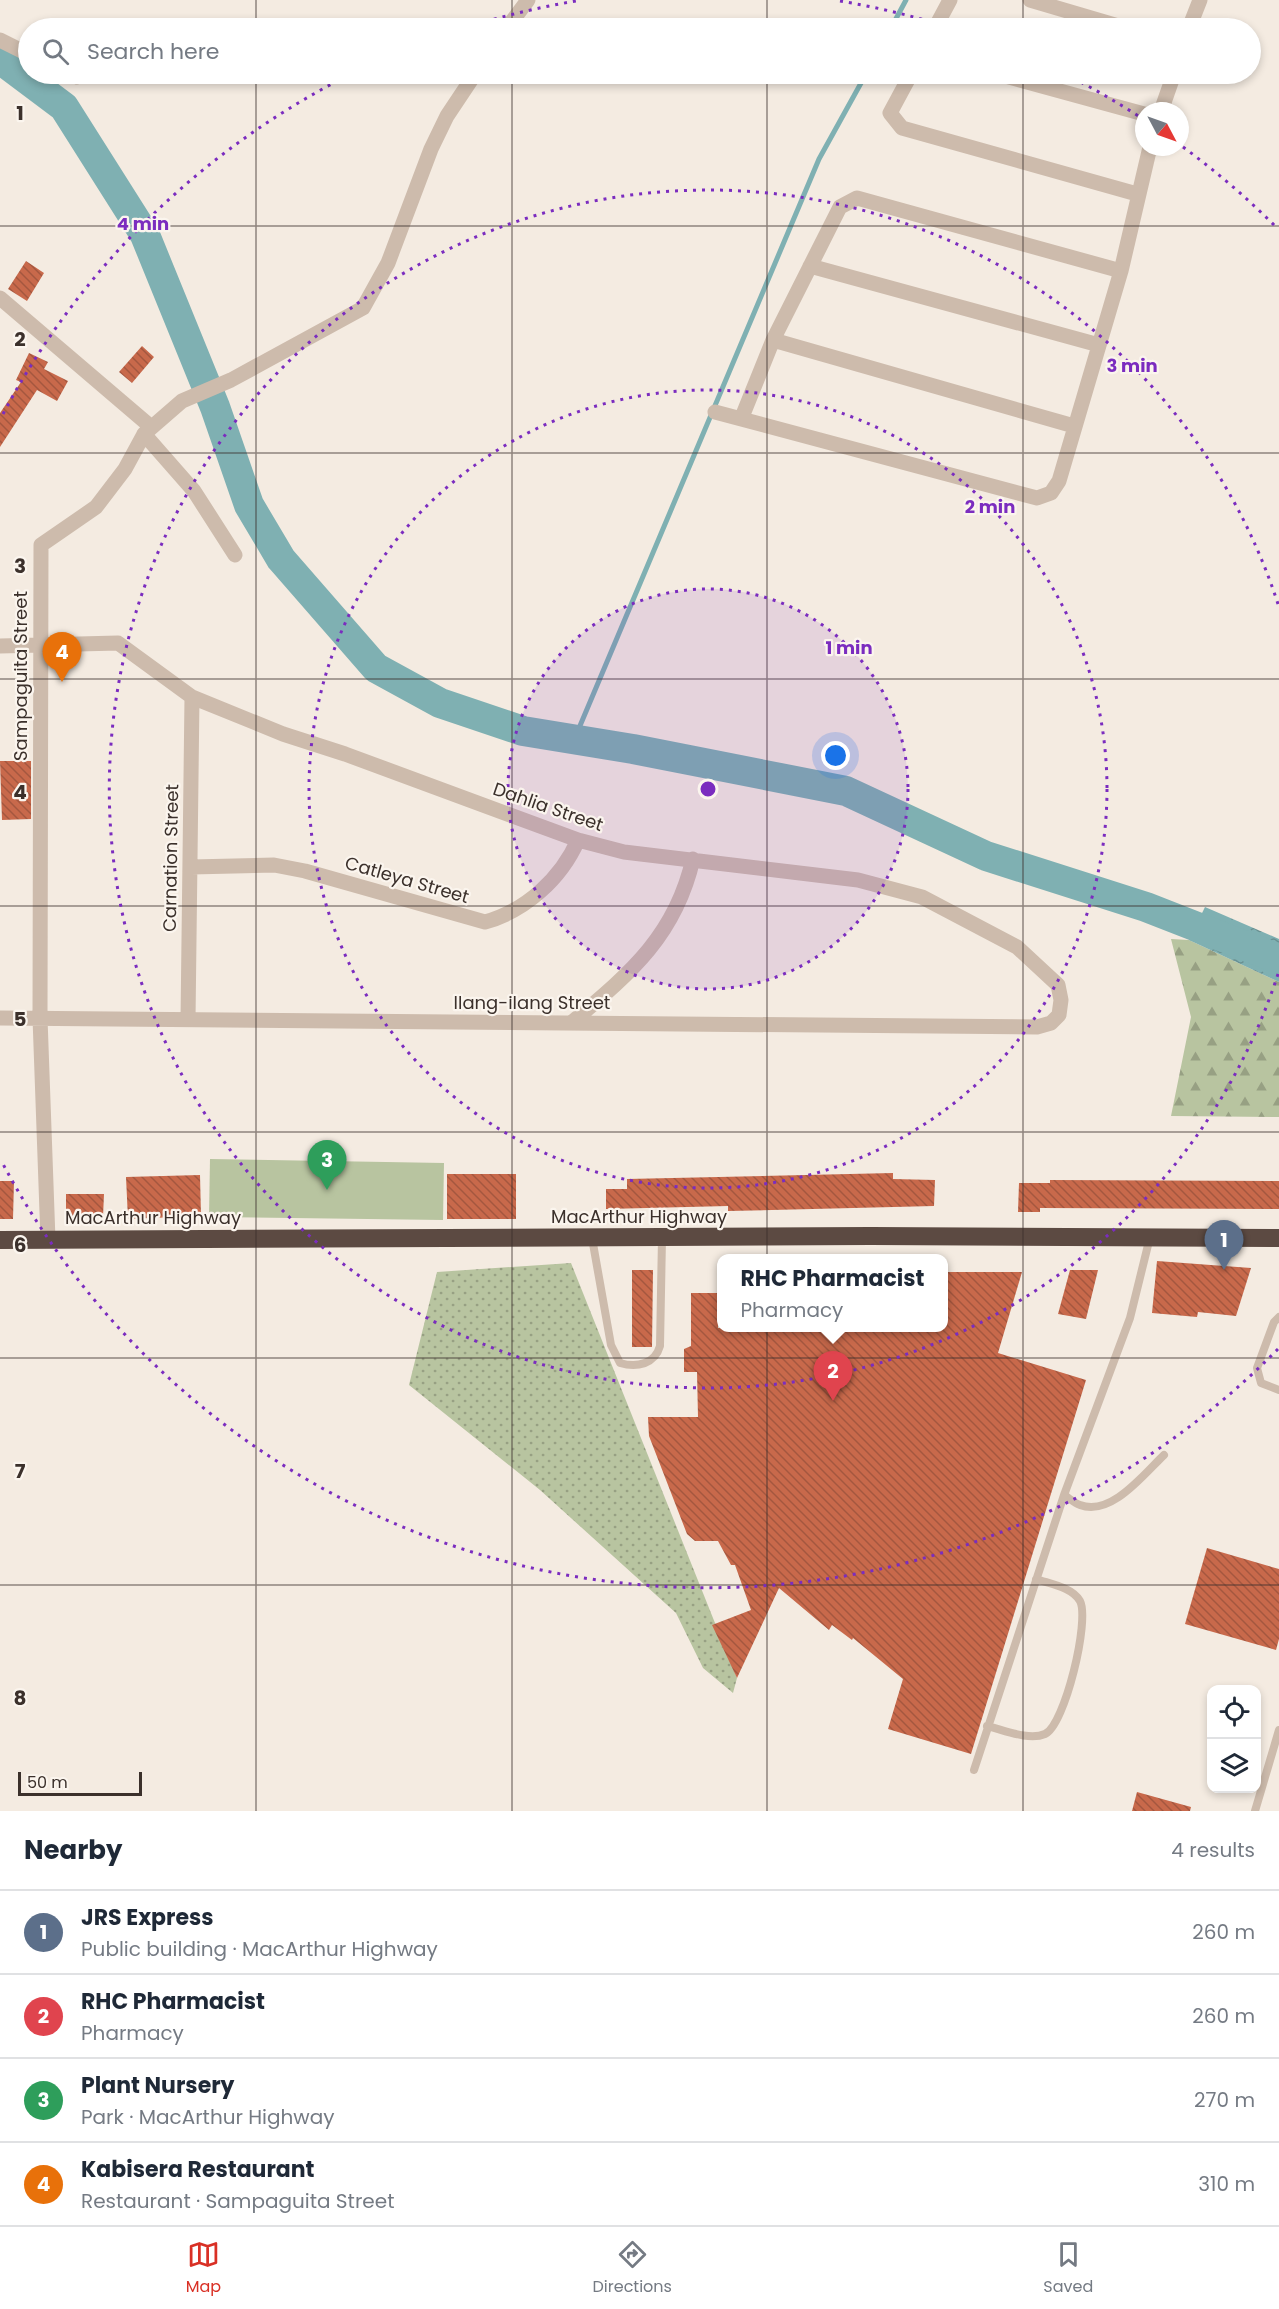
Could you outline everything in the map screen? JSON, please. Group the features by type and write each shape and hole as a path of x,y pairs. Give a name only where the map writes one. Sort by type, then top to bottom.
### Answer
{"highway":[{"name":"MacArthur Highway","path":"0,1240 1150,1236 1279,1238"}],"street":[{"path":"514,18 528,0"},
{"path":"940,18 950,0"},
{"path":"1030,0 1091,18"},
{"path":"1193,18 1200,0"},
{"path":"0,40 18,49"},
{"name":"Sampaguita Street","path":"48,1240 40,1018 41,545 96,507 125,469 147,430 182,401 226,383 363,308 388,263 439,133 469,84"},
{"path":"905,84 890,114 902,128 1137,194"},
{"path":"1034,84 1135,112"},
{"path":"1164,102 1170,84"},
{"path":"715,412 742,417 1037,498 1051,494 1059,481 1121,271 1148,156"},
{"path":"742,417 773,340 840,207 857,198 1121,271"},
{"path":"810,266 1099,345"},
{"path":"0,298 147,430 194,491 235,555"},
{"path":"773,340 1074,426"},
{"name":"Dahlia Street","path":"0,646 118,643 192,697 283,734 345,754 578,840 624,852 848,878 922,897 1017,947 1042,968 1058,985 1061,1000 1059,1015"},
{"name":"Carnation Street","path":"188,1020 192,697"},
{"name":"Catleya Street","path":"191,867 274,865 305,871 484,922 504,917 521,908 543,888 572,853 578,840"},
{"path":"571,1023 643,959 681,900 693,859"},
{"name":"Ilang-ilang Street","path":"0,1018 1036,1027 1051,1023 1059,1015"}],"lane":[{"path":"974,1770 1064,1495 1130,1318 1150,1236"},
{"path":"592,1238 611,1345 620,1363 626,1365 650,1362 657,1355 660,1346 662,1238"},
{"path":"1279,1317 1274,1322 1257,1368 1261,1383 1279,1390"},
{"path":"1064,1495 1081,1506 1100,1506 1117,1499 1164,1455"},
{"path":"987,1726 1029,1736 1043,1735 1052,1730 1071,1681 1085,1616 1080,1601 1071,1592 1036,1579"},
{"path":"1255,1811 1279,1730"}],"green space":[{"path":"1171,939 1189,940 1279,982 1279,1117 1171,1116 1191,1017"},
{"path":"210,1159 444,1163 443,1220 209,1217"},
{"path":"571,1263 737,1678 733,1693 703,1668 676,1613 540,1490 409,1385 437,1272"}],"water":[{"path":"1205,907 1279,939 1279,982 1189,940"}],"building":[{"path":"26,261 44,273 27,301 8,289"},
{"path":"142,346 154,357 132,383 119,372"},
{"path":"29,353 48,362 44,369 68,381 57,401 37,390 0,447 0,413 21,382 16,380"},
{"path":"0,761 31,761 31,819 2,820"},
{"path":"893,1173 893,1179 935,1180 934,1206 728,1211 728,1206 606,1209 606,1189 627,1189 627,1179"},
{"path":"447,1174 516,1174 516,1219 447,1219"},
{"path":"200,1175 201,1216 128,1219 126,1177"},
{"path":"1050,1180 1279,1181 1279,1209 1040,1208 1040,1212 1018,1212 1019,1183 1050,1183"},
{"path":"0,1181 14,1181 13,1219 0,1219"},
{"path":"66,1194 104,1194 103,1217 66,1217"},
{"path":"1157,1261 1251,1268 1236,1316 1198,1312 1197,1317 1152,1313"},
{"path":"632,1270 653,1270 652,1347 632,1347"},
{"path":"1070,1270 1098,1270 1086,1319 1058,1314"},
{"path":"948,1272 1022,1272 998,1353 1086,1380 971,1754 888,1729 903,1679 853,1638 852,1640 832,1625 829,1630 779,1588 737,1678 712,1625 751,1610 735,1565 731,1565 718,1541 695,1541 687,1534 649,1436 648,1417 698,1417 697,1372 684,1372 684,1349 691,1346 691,1293 717,1293 717,1332 948,1332"},
{"path":"1207,1548 1279,1569 1279,1639 1276,1650 1185,1624"},
{"path":"1137,1792 1191,1807 1190,1811 1132,1811"}],"waterway":[{"path":"896,18 906,0"},
{"path":"0,59 18,72"},
{"path":"33,84 64,107 145,235 215,407 249,505 281,559 376,668 440,703 523,731 633,749 846,791 986,856 1146,907 1279,959"},
{"path":"574,740 819,159 860,84"}],"place":[{"name":"Kabisera Restaurant","path":"62,682"},
{"name":"Plant Nursery","path":"327,1190"},
{"name":"JRS Express","path":"1224,1270"},
{"name":"RHC Pharmacist","path":"833,1401"}]}
